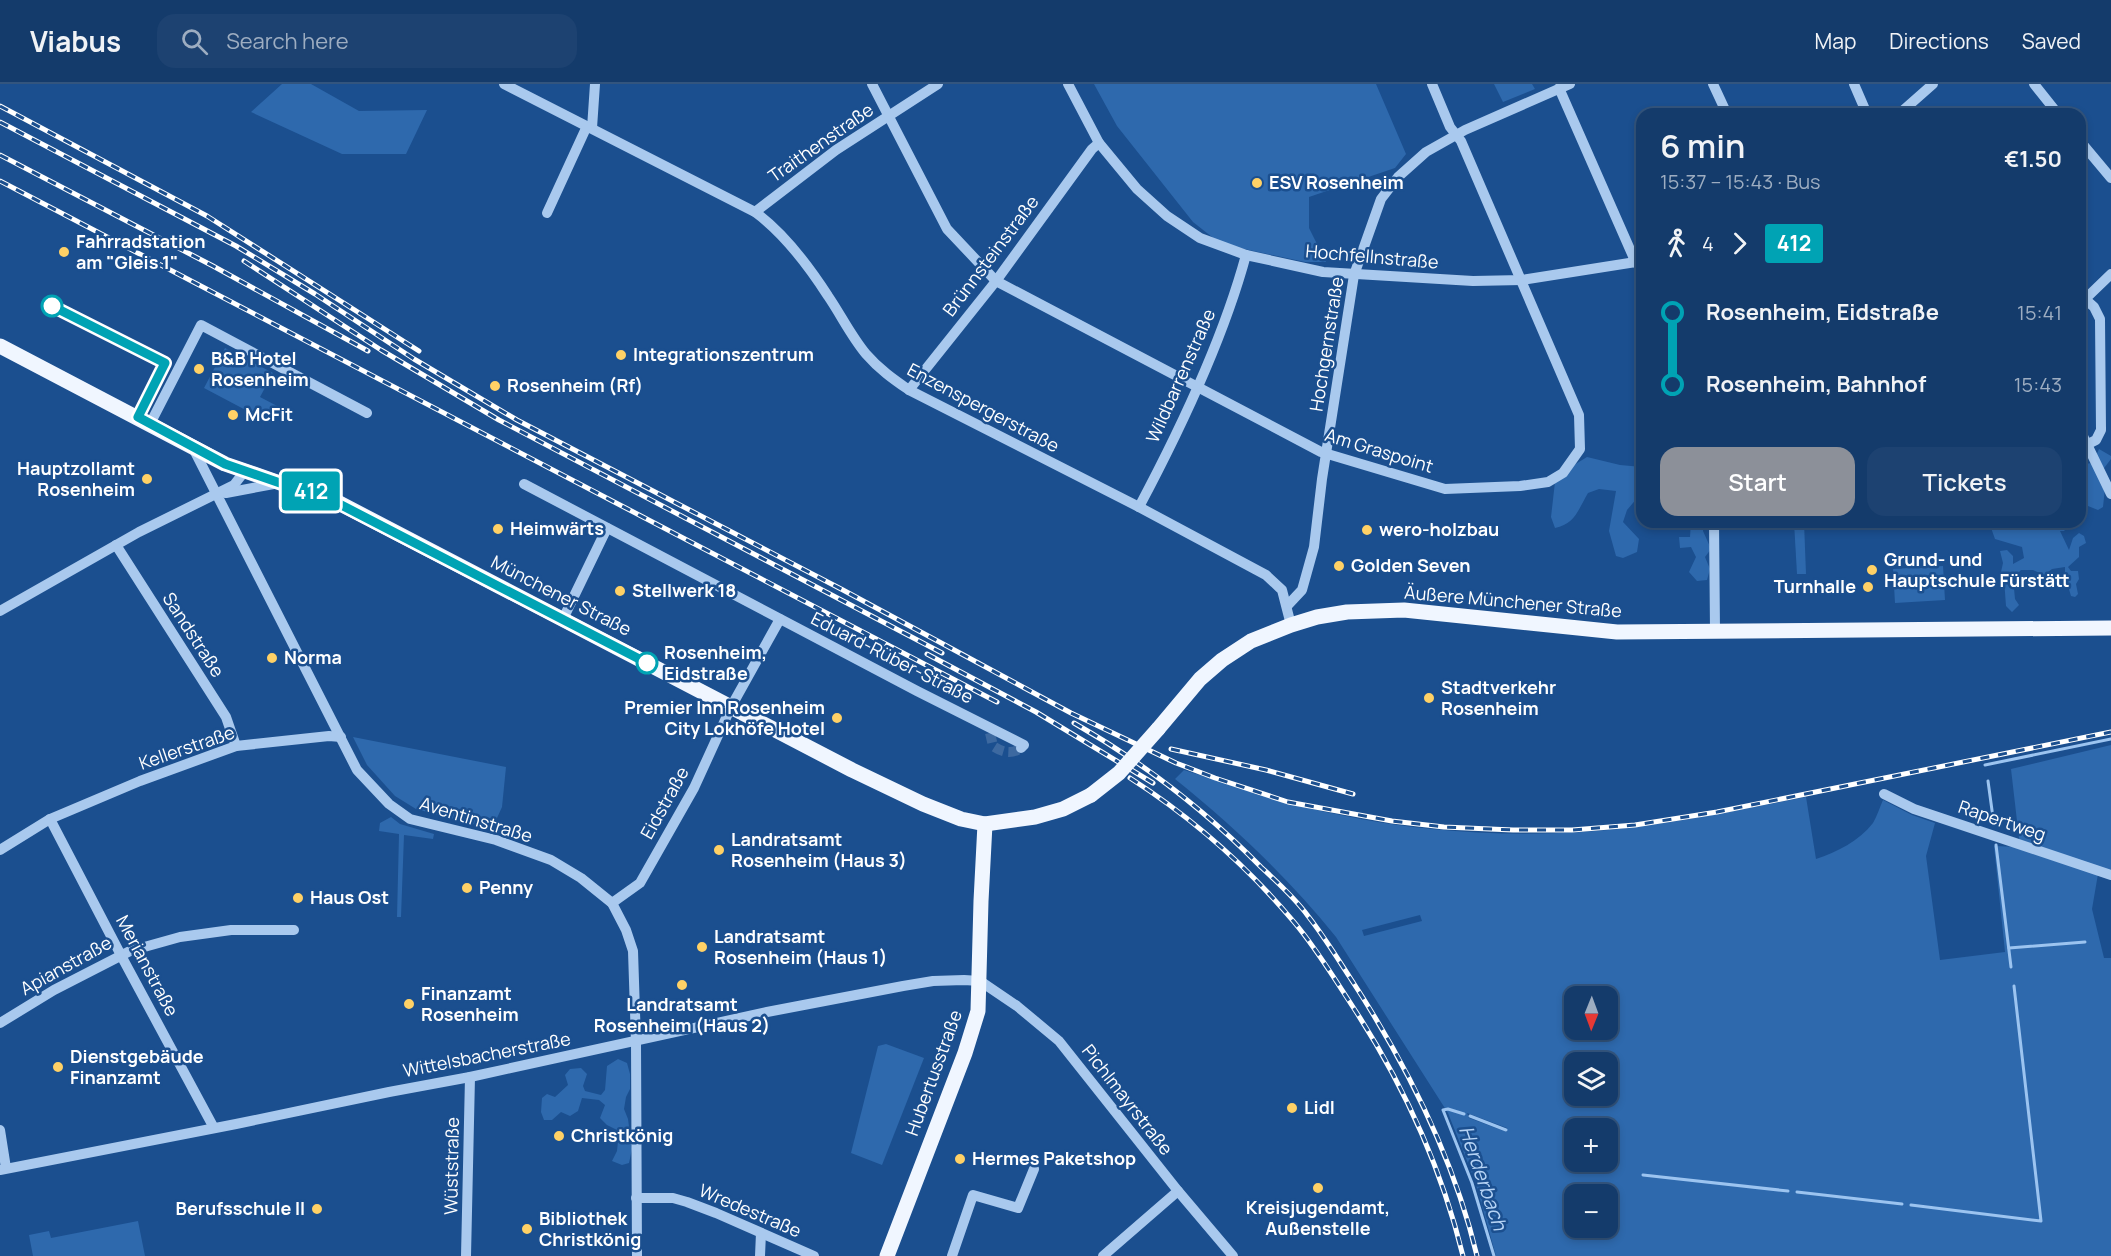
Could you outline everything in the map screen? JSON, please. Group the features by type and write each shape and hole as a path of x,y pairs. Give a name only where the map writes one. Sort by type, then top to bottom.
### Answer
{"main road":[{"name":"Münchener Straße","path":"0,346 225,464 244,472 320,494 852,770 923,804 961,819 985,824"},
{"name":"Äußere Münchener Straße","path":"985,824 1035,817 1063,809 1091,795 1119,773 1200,679 1222,660 1251,641 1317,617 1347,612 1397,610 1617,632 2111,628"},
{"name":"Hubertusstraße","path":"887,1256 971,1036 978,1011 985,824"}],"street":[{"name":"Enzenspergerstraße","path":"504,84 755,212 774,226 789,243 827,294 854,338 885,373 909,390 1139,507 1266,575 1282,590 1291,625"},
{"path":"547,213 590,127 595,84"},
{"name":"Am Graspoint","path":"872,84 947,229 996,281 1326,455 1445,489 1520,486 1548,482 1563,473 1580,449 1580,415 1461,141 1450,127 1432,84"},
{"name":"Traithenstraße","path":"755,212 827,157 938,84"},
{"name":"Hochfellnstraße","path":"1068,84 1099,143 1137,189 1167,216 1200,238 1246,255 1311,270 1473,281 1522,280 1636,262"},
{"name":"Hochgernstraße","path":"1287,606 1302,590 1314,547 1354,274 1381,199 1411,164 1426,152 1456,134 1551,88 1570,84"},
{"path":"1713,84 1724,108"},
{"path":"1854,84 1864,108"},
{"path":"1906,108 1933,84"},
{"path":"2034,84 2053,108"},
{"path":"1551,88 1636,256"},
{"name":"Brünnsteinstraße","path":"909,390 996,281 1092,148 1099,143"},
{"path":"2086,148 2111,178"},
{"name":"Wildbarrenstraße","path":"1139,507 1197,387 1227,312 1246,255"},
{"path":"2086,299 2111,274"},
{"path":"2086,303 2094,307 2100,320 2101,430 2097,440 2088,444"},
{"path":"150,424 201,325 367,413"},
{"path":"2086,440 2111,494"},
{"name":"Aventinstraße","path":"192,446 357,770 389,804 410,819 496,840 551,860 581,878 612,903 626,930 633,951 636,1042 637,1256"},
{"name":"Münchener Straße","path":"0,611 116,545 234,485 244,472"},
{"name":"Münchener Straße","path":"217,494 280,483"},
{"name":"Eduard-Rüber-Straße","path":"524,484 990,730 1024,745 1021,748"},
{"path":"563,619 607,528"},
{"path":"1714,528 1715,631"},
{"name":"Sandstraße","path":"116,545 226,717 236,746"},
{"path":"731,707 780,619"},
{"name":"Eidstraße","path":"612,903 640,883 694,788 731,707"},
{"name":"Kellerstraße","path":"0,850 50,819 236,746 330,736 341,737"},
{"name":"Rapertweg","path":"1884,794 1914,808 2111,875"},
{"name":"Merianstraße","path":"50,819 214,1128"},
{"name":"Apianstraße","path":"0,1023 54,990 121,954 180,938 231,930 294,930"},
{"name":"Wittelsbacherstraße","path":"3,1169 470,1077 767,1012 933,981 980,981"},
{"name":"Pichlmayrstraße","path":"980,981 1017,1006 1059,1041 1178,1191 1233,1256"},
{"name":"Wüststraße","path":"466,1256 470,1077"},
{"path":"0,1130 3,1169"},
{"path":"952,1256 973,1195 1018,1208 1034,1169"},
{"path":"1103,1256 1178,1191"},
{"name":"Wredestraße","path":"636,1198 673,1198 687,1202 814,1256"},
{"path":"760,1256 761,1233"}],"shaded area":[{"path":"282,84 311,84 359,111 427,110 406,154 342,154 251,112"},
{"name":"ESV Rosenheim","path":"1094,84 1376,84 1406,154 1395,168 1309,197 1309,228 1326,262 1305,262 1221,244 1193,222 1117,126"},
{"path":"1494,84 1532,84 1535,89 1503,102"},
{"path":"225,348 273,373 260,397 279,407 270,423 204,388"},
{"path":"2099,449 2111,456 2098,476 2105,488 2103,507 2098,510 2086,506 2086,464 2093,463"},
{"path":"1587,457 1636,466 1636,499 1627,510 1623,522 1639,539 1637,552 1623,558 1616,556 1609,531 1616,491 1599,489 1588,493 1572,520 1555,528 1551,517 1555,482"},
{"path":"1691,528 1703,528 1711,549 1705,557 1710,569 1707,580 1697,581 1689,572 1696,557 1691,547 1680,548 1679,537 1690,537"},
{"path":"1794,528 1804,528 1806,574 1797,574"},
{"path":"1991,528 2067,528 2060,531 2069,550 2073,538 2079,533 2084,536 2086,543 2079,547 2079,557 2068,567 2071,571 2078,571 2079,579 2076,584 2078,594 2075,597 2071,596 2065,576 2065,567 2052,569 2044,575 2033,570 2021,570 2013,578 2015,599 2019,605 2012,612 2006,606 2000,551 2007,550 2013,556 2013,564 2024,558 2022,547 1995,539"},
{"path":"1943,566 1945,600 1895,603 1893,569"},
{"path":"353,737 506,767 502,807 492,829 416,809 395,796 367,765"},
{"path":"2111,745 2111,875 2098,874 2092,909 2104,958 2111,958 2111,1256 1496,1256 1475,1181 1448,1113 1336,937 1260,854 1175,779 1184,770 1321,811 1414,827 1488,833 1562,833 1636,827 1806,797 1816,859 1840,849 1861,835 1873,823 1883,800 1912,815 1935,823 1926,856 1940,960 2005,952 1994,846 2020,847 2011,769","holes":["1420,915 1422,921 1364,936 1362,930","1467,1113 1507,1128 1507,1132 1469,1118"]},
{"path":"391,817 400,824 434,834 433,839 404,835 401,917 397,917 399,834 379,831 380,823"},
{"path":"886,1044 924,1058 882,1165 851,1153 878,1046"},
{"path":"618,1059 627,1063 630,1074 630,1089 624,1109 628,1119 632,1149 629,1163 622,1165 612,1161 617,1151 619,1131 607,1125 600,1118 605,1105 599,1100 582,1098 578,1111 570,1116 561,1112 552,1120 544,1120 541,1112 542,1098 547,1094 555,1097 568,1085 565,1075 570,1069 581,1068 587,1074 583,1086 585,1091 601,1095 605,1090 607,1066"},
{"path":"138,1221 145,1256 33,1256 29,1235 49,1231 51,1238"}],"waterway":[{"path":"1985,765 2111,739"},
{"path":"1988,781 1994,825"},
{"path":"1996,845 2011,967"},
{"path":"2009,948 2085,942"},
{"path":"1911,1205 2041,1221 2014,986"},
{"name":"Herderbach","path":"1464,1114 1448,1109 1443,1110 1472,1183 1494,1256"},
{"path":"1470,1116 1506,1130"},
{"path":"1643,1175 1788,1191"},
{"path":"1797,1192 1902,1204"}],"tunnel":[{"path":"990,733 993,746 1000,750 1010,752 1021,748"}],"railway":[{"path":"0,106 207,216 419,351"},
{"path":"0,122 236,246 315,294 414,359 517,420 843,590 1071,713 1176,763 1288,802 1392,821 1444,827 1572,830 1635,825 1717,812 2111,732"},
{"path":"0,155 213,266 368,351"},
{"path":"0,181 997,702"},
{"path":"244,261 381,350 499,420 942,653"},
{"path":"927,654 1036,712 1153,783"},
{"path":"1074,723 1125,754 1196,807 1286,890 1314,923 1370,1009 1408,1076 1455,1182 1477,1256"},
{"path":"1171,749 1266,770 1353,794"},
{"path":"1130,778 1175,809 1238,862 1276,901 1317,953 1389,1066 1419,1127 1444,1190 1463,1256"}],"bus line":[{"name":"412","path":"52,306 165,363 138,417 225,464 244,472 320,494 384,525 647,663"}],"place":[{"name":"ESV Rosenheim","path":"1257,183"},
{"name":"Fahrradstation am \"Gleis 1\"","path":"64,252"},
{"name":"Integrationszentrum","path":"621,355"},
{"name":"B&B Hotel Rosenheim","path":"199,369"},
{"name":"Rosenheim (Rf)","path":"495,386"},
{"name":"McFit","path":"233,415"},
{"name":"Hauptzollamt Rosenheim","path":"147,479"},
{"name":"Heimwärts","path":"498,529"},
{"name":"wero-holzbau","path":"1367,530"},
{"name":"Golden Seven","path":"1339,566"},
{"name":"Grund- und Hauptschule Fürstätt","path":"1872,570"},
{"name":"Turnhalle","path":"1868,587"},
{"name":"Stellwerk 18","path":"620,591"},
{"name":"Norma","path":"272,658"},
{"name":"Rosenheim, Eidstraße","path":"647,663"},
{"name":"Stadtverkehr Rosenheim","path":"1429,698"},
{"name":"Premier Inn Rosenheim City Lokhöfe Hotel","path":"837,718"},
{"name":"Landratsamt Rosenheim (Haus 3)","path":"719,850"},
{"name":"Penny","path":"467,888"},
{"name":"Haus Ost","path":"298,898"},
{"name":"Landratsamt Rosenheim (Haus 1)","path":"702,947"},
{"name":"Landratsamt Rosenheim (Haus 2)","path":"682,985"},
{"name":"Finanzamt Rosenheim","path":"409,1004"},
{"name":"Dienstgebäude Finanzamt","path":"58,1067"},
{"name":"Lidl","path":"1292,1108"},
{"name":"Christkönig","path":"559,1136"},
{"name":"Hermes Paketshop","path":"960,1159"},
{"name":"Kreisjugendamt, Außenstelle","path":"1318,1188"},
{"name":"Berufsschule II","path":"317,1209"},
{"name":"Bibliothek Christkönig","path":"527,1229"}]}
